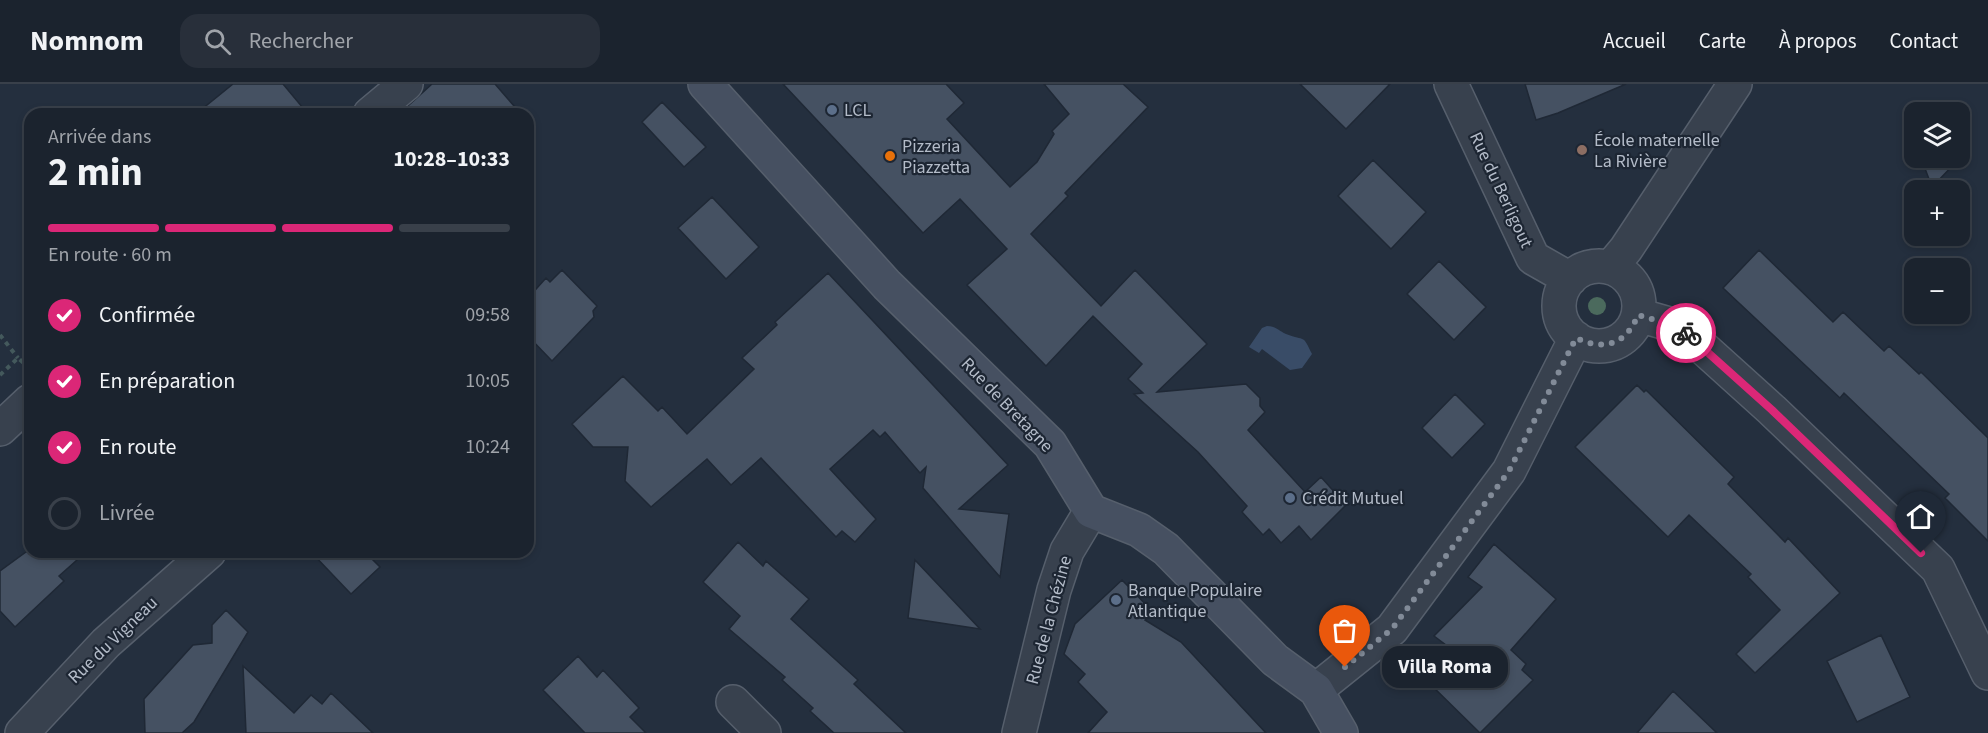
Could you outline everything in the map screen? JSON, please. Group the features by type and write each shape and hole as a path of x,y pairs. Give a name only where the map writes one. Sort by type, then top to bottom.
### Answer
{"main road":[{"name":"Rue de Bretagne","path":"705,84 887,285 1050,444 1091,511"},
{"path":"1091,511 1139,530 1166,549 1275,660 1316,690 1341,733"}],"street":[{"path":"377,108 406,84"},
{"name":"Rue du Berligout","path":"1451,84 1533,258 1569,279"},
{"path":"1611,267 1626,249 1735,84"},
{"path":"1591,266 1611,267 1627,277 1635,288 1638,298 1638,315 1634,326 1627,335 1619,340 1604,346 1588,344 1576,338 1564,326 1560,317 1559,300 1563,288 1577,272 1591,266"},
{"path":"1638,315 1680,327 1772,410 1938,569 1988,673"},
{"path":"1316,690 1392,629 1509,471 1576,338"},
{"path":"0,429 24,406"},
{"name":"Rue de la Chézine","path":"1019,733 1054,590 1067,551 1091,511"},
{"name":"Rue du Vigneau","path":"22,733 106,643 202,558"},
{"path":"733,702 764,733"}],"path":[{"path":"0,335 24,363"},
{"path":"0,375 18,358"}],"water":[{"path":"1267,326 1305,341 1312,354 1302,368 1290,370 1262,349 1259,353 1249,347 1262,328"}],"building":[{"path":"233,84 283,84 303,108 203,108"},
{"path":"432,84 495,84 516,108 406,108"},
{"path":"783,84 946,84 964,103 947,119 1010,187 1037,162 1054,134 1052,131 1069,114 1044,84 1123,84 1148,107 1065,193 1068,196 1031,234 1101,306 1135,270 1207,344 1157,392 1246,384 1260,398 1260,406 1265,412 1248,430 1305,492 1321,477 1346,505 1311,540 1299,526 1281,543 1269,529 1263,535 1242,512 1247,506 1198,452 1134,394 1143,393 1128,379 1142,364 1093,316 1046,366 967,285 1007,249 960,199 923,233"},
{"path":"1300,84 1390,84 1346,129"},
{"path":"1525,84 1626,84 1536,120"},
{"path":"662,102 706,147 684,167 642,122"},
{"path":"1373,160 1426,212 1391,249 1338,196"},
{"path":"1925,168 1950,168 1939,180 1929,180"},
{"path":"712,197 759,247 726,279 678,228"},
{"path":"1759,250 1833,322 1843,312 1884,351 1889,346 1919,374 1921,372 1988,438 1988,541 1945,498 1949,494 1844,393 1840,398 1723,288"},
{"path":"1439,261 1486,307 1454,340 1407,294"},
{"path":"562,270 597,306 593,311 594,317 552,361 534,342 534,291 546,278 550,282"},
{"path":"828,273 1008,465 959,509 1009,514 1000,577 923,488 926,467 920,473 885,432 880,437 873,430 830,469 876,519 855,542 842,531 836,537 761,458 731,485 707,459 651,507 625,481 628,447 593,447 572,424 623,376 658,411 662,407 687,434 754,369 742,358 777,325 775,322"},
{"path":"1637,385 1644,392 1646,390 1734,477 1728,484 1785,542 1788,538 1840,593 1755,673 1736,654 1780,610 1748,577 1751,574 1689,515 1668,537 1575,447"},
{"path":"1455,394 1485,424 1452,458 1422,428"},
{"path":"738,542 763,566 766,561 809,599 791,619 858,680 854,684 906,733 834,733 810,711 813,708 782,680 785,677 729,629 740,616 703,582"},
{"path":"1494,544 1556,599 1511,650 1526,664 1522,670 1533,680 1480,733 1425,679 1454,651 1434,636 1482,587 1468,577"},
{"path":"24,553 24,558 79,558 59,576 64,581 15,627 0,611 0,571"},
{"path":"317,558 371,558 380,567 351,594"},
{"path":"915,560 980,629 908,618"},
{"path":"1122,580 1153,612 1145,620 1181,642 1266,733 1088,733 1107,712 1078,682 1085,674 1064,654 1075,624"},
{"path":"226,610 248,632 194,722 182,733 145,733 144,699 193,645 212,643 212,625"},
{"path":"1881,635 1910,697 1857,722 1827,661"},
{"path":"578,656 597,677 603,670 639,708 630,717 646,733 585,733 543,690"},
{"path":"243,666 294,713 311,695 322,704 331,693 373,733 246,733"},
{"path":"1673,691 1717,733 1637,733"}],"way so far":[{"path":"1345,667 1392,629 1509,471 1576,338 1588,344 1604,346 1627,335 1638,315 1680,327 1686,333"}],"place":[{"name":"LCL","path":"832,110"},
{"name":"École maternelle La Rivière","path":"1582,150"},
{"name":"Pizzeria Piazzetta","path":"890,156"},
{"name":"Crédit Mutuel","path":"1290,498"},
{"name":"Banque Populaire Atlantique","path":"1116,600"},
{"name":"Villa Roma","path":"1345,667"}],"route":[{"path":"1686,333 1772,410 1921,553"}]}
